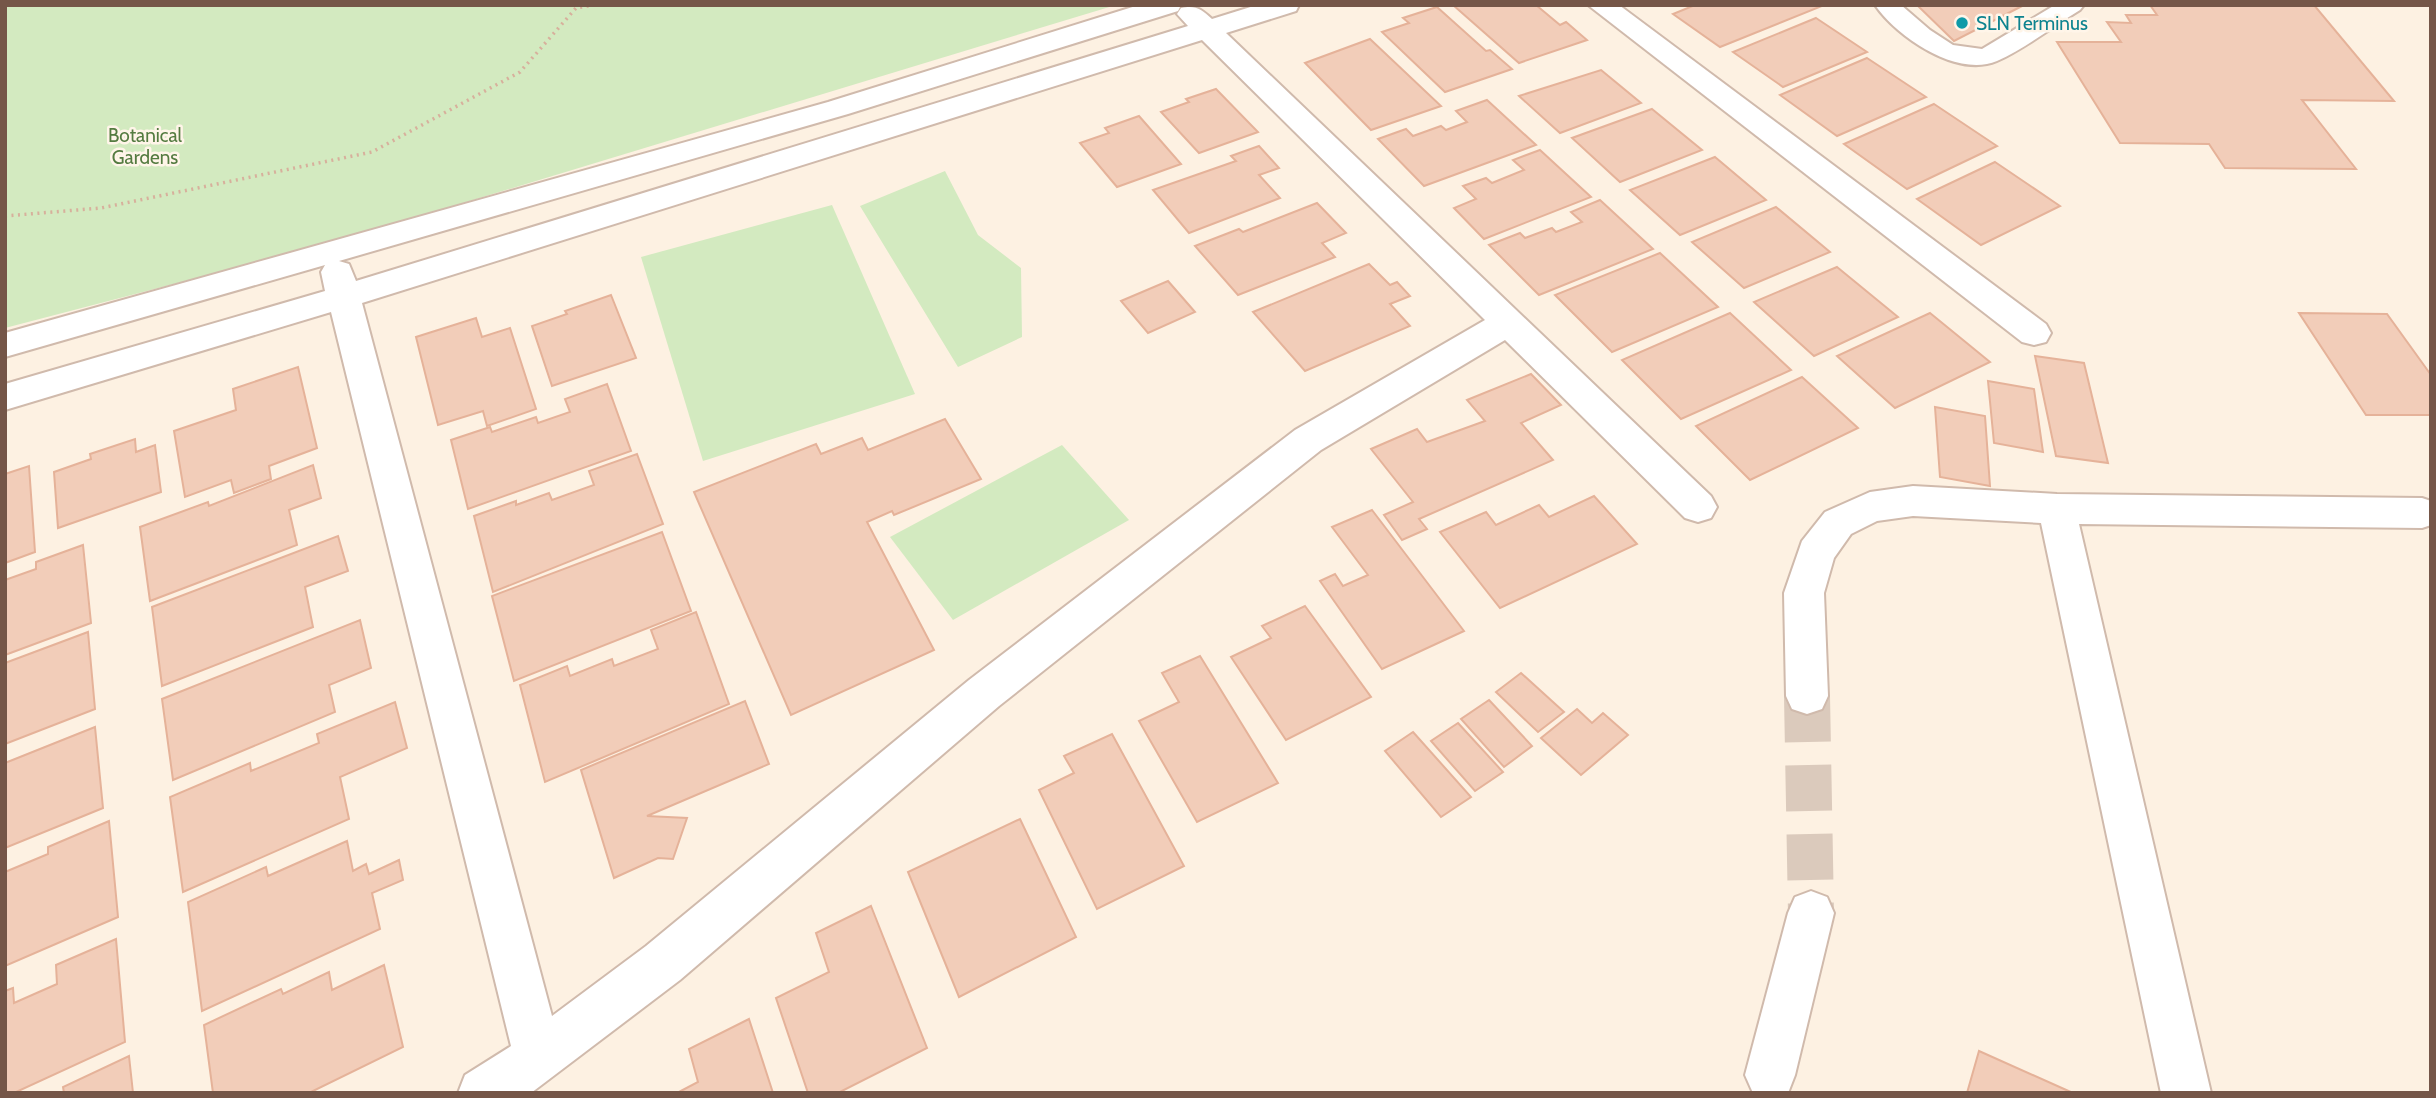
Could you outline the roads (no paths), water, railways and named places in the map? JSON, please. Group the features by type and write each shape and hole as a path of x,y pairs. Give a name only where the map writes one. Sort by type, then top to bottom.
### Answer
{"street":[{"path":"5,345 838,108 1168,5"},
{"path":"1182,5 1698,507"},
{"path":"5,397 343,297 1286,5"},
{"path":"1601,5 2034,333"},
{"path":"332,253 538,1056"},
{"path":"482,1093 538,1056 663,963 984,693 1308,440 1508,323"},
{"path":"1807,696 1804,593 1816,552 1838,523 1870,507 1913,501 2057,509 2428,522"},
{"path":"2057,509 2186,1093"},
{"path":"1770,1075 1811,912"}],"lane":[{"path":"1887,5 1942,50 1960,57 1976,58 1988,56 2072,5"}],"tunnel":[{"path":"1807,696 1811,913"}],"place":[{"name":"SLN Terminus","path":"1962,23"}],"park label":[{"name":"Botanical Gardens","path":"145,146"}]}
